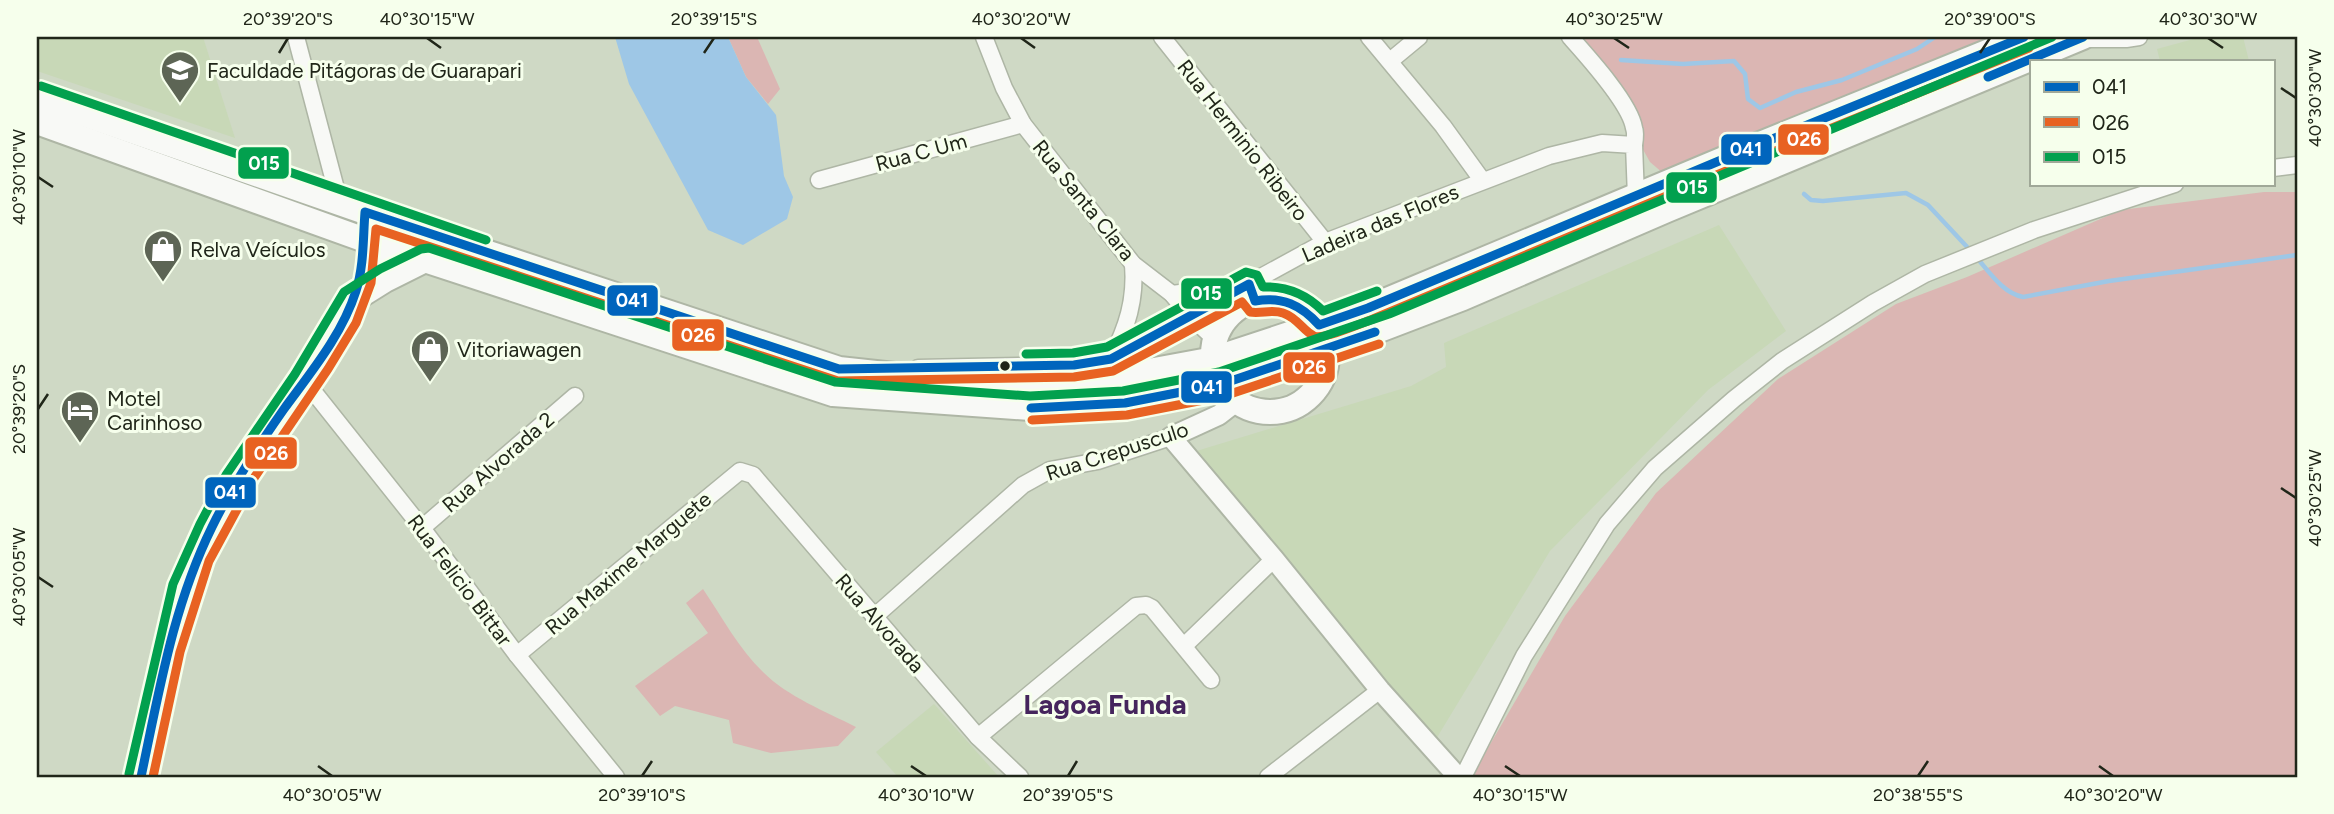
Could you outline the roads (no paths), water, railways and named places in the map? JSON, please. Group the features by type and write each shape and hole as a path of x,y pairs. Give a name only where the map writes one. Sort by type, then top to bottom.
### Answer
{"main road":[{"path":"37,98 340,204 839,369 1034,390 1122,376 1215,349 1319,325 1368,308 2024,37"},
{"path":"37,122 371,242 833,394 1030,408 1125,403 1230,393 1327,350 1463,298 1690,200 2080,38"},
{"path":"141,777 185,588 211,529 237,481 305,381 353,300 376,216"},
{"path":"353,300 425,260"},
{"path":"1252,293 1288,301 1303,309 1319,325 1327,350 1326,367 1320,383 1308,398 1297,405 1267,412 1254,410 1230,393 1215,349 1228,317 1252,293"}],"street":[{"path":"296,37 340,204"},
{"name":"Rua Santa Clara","path":"985,37 1004,88 1023,124 1133,264 1172,294 1215,349"},
{"name":"Rua Herminio Ribeiro","path":"1162,37 1325,242"},
{"path":"1369,37 1443,126 1482,180"},
{"path":"1390,61 1419,37"},
{"path":"1570,37 1628,113 1634,127 1636,197"},
{"path":"2080,38 2140,37"},
{"name":"Rua C Um","path":"820,180 1023,124"},
{"name":"Ladeira das Flores","path":"839,369 1074,366 1111,359 1189,315 1252,293 1325,242 1549,156 1592,144 1634,145"},
{"path":"2274,168 2297,165"},
{"path":"1171,437 1380,690 1461,777 1524,656 1607,524 1656,468 1734,399 1782,361 1873,303 1926,274 2034,230 2169,186"},
{"path":"1111,359 1126,330 1132,308 1133,264"},
{"path":"1172,294 1252,293"},
{"name":"Rua Felicio Bittar","path":"305,381 422,528 517,656 617,777"},
{"name":"Rua Crepusculo","path":"874,617 1023,485 1051,470 1098,461 1171,437 1219,415 1230,393"},
{"name":"Rua Alvorada 2","path":"422,528 575,396"},
{"name":"Rua Alvorada","path":"740,471 753,475 978,737 1020,777"},
{"name":"Rua Maxime Marguete","path":"517,656 740,471"},
{"path":"1185,645 1274,559"},
{"path":"978,737 1136,606 1146,605 1152,608 1212,680"},
{"path":"1268,777 1380,690"}],"water":[{"path":"615,37 728,37 746,77 776,115 784,176 793,197 787,219 743,245 708,230 629,84"}],"waterway":[{"path":"1621,60 1683,64 1734,61 1745,74 1748,99 1760,108 1796,92 1842,80 1917,49 1935,37"},
{"path":"1804,194 1811,200 1823,201 1906,193 1928,205 1969,249"},
{"path":"1977,258 2003,287 2023,297 2109,281 2297,255"}],"place":[{"name":"Faculdade Pitágoras de Guarapari","path":"180,104"},
{"name":"Relva Veículos","path":"163,283"},
{"name":"Vitoriawagen","path":"430,383"},
{"name":"Motel Carinhoso","path":"80,444"}],"district":[{"name":"Lagoa Funda","path":"1105,704"}]}
